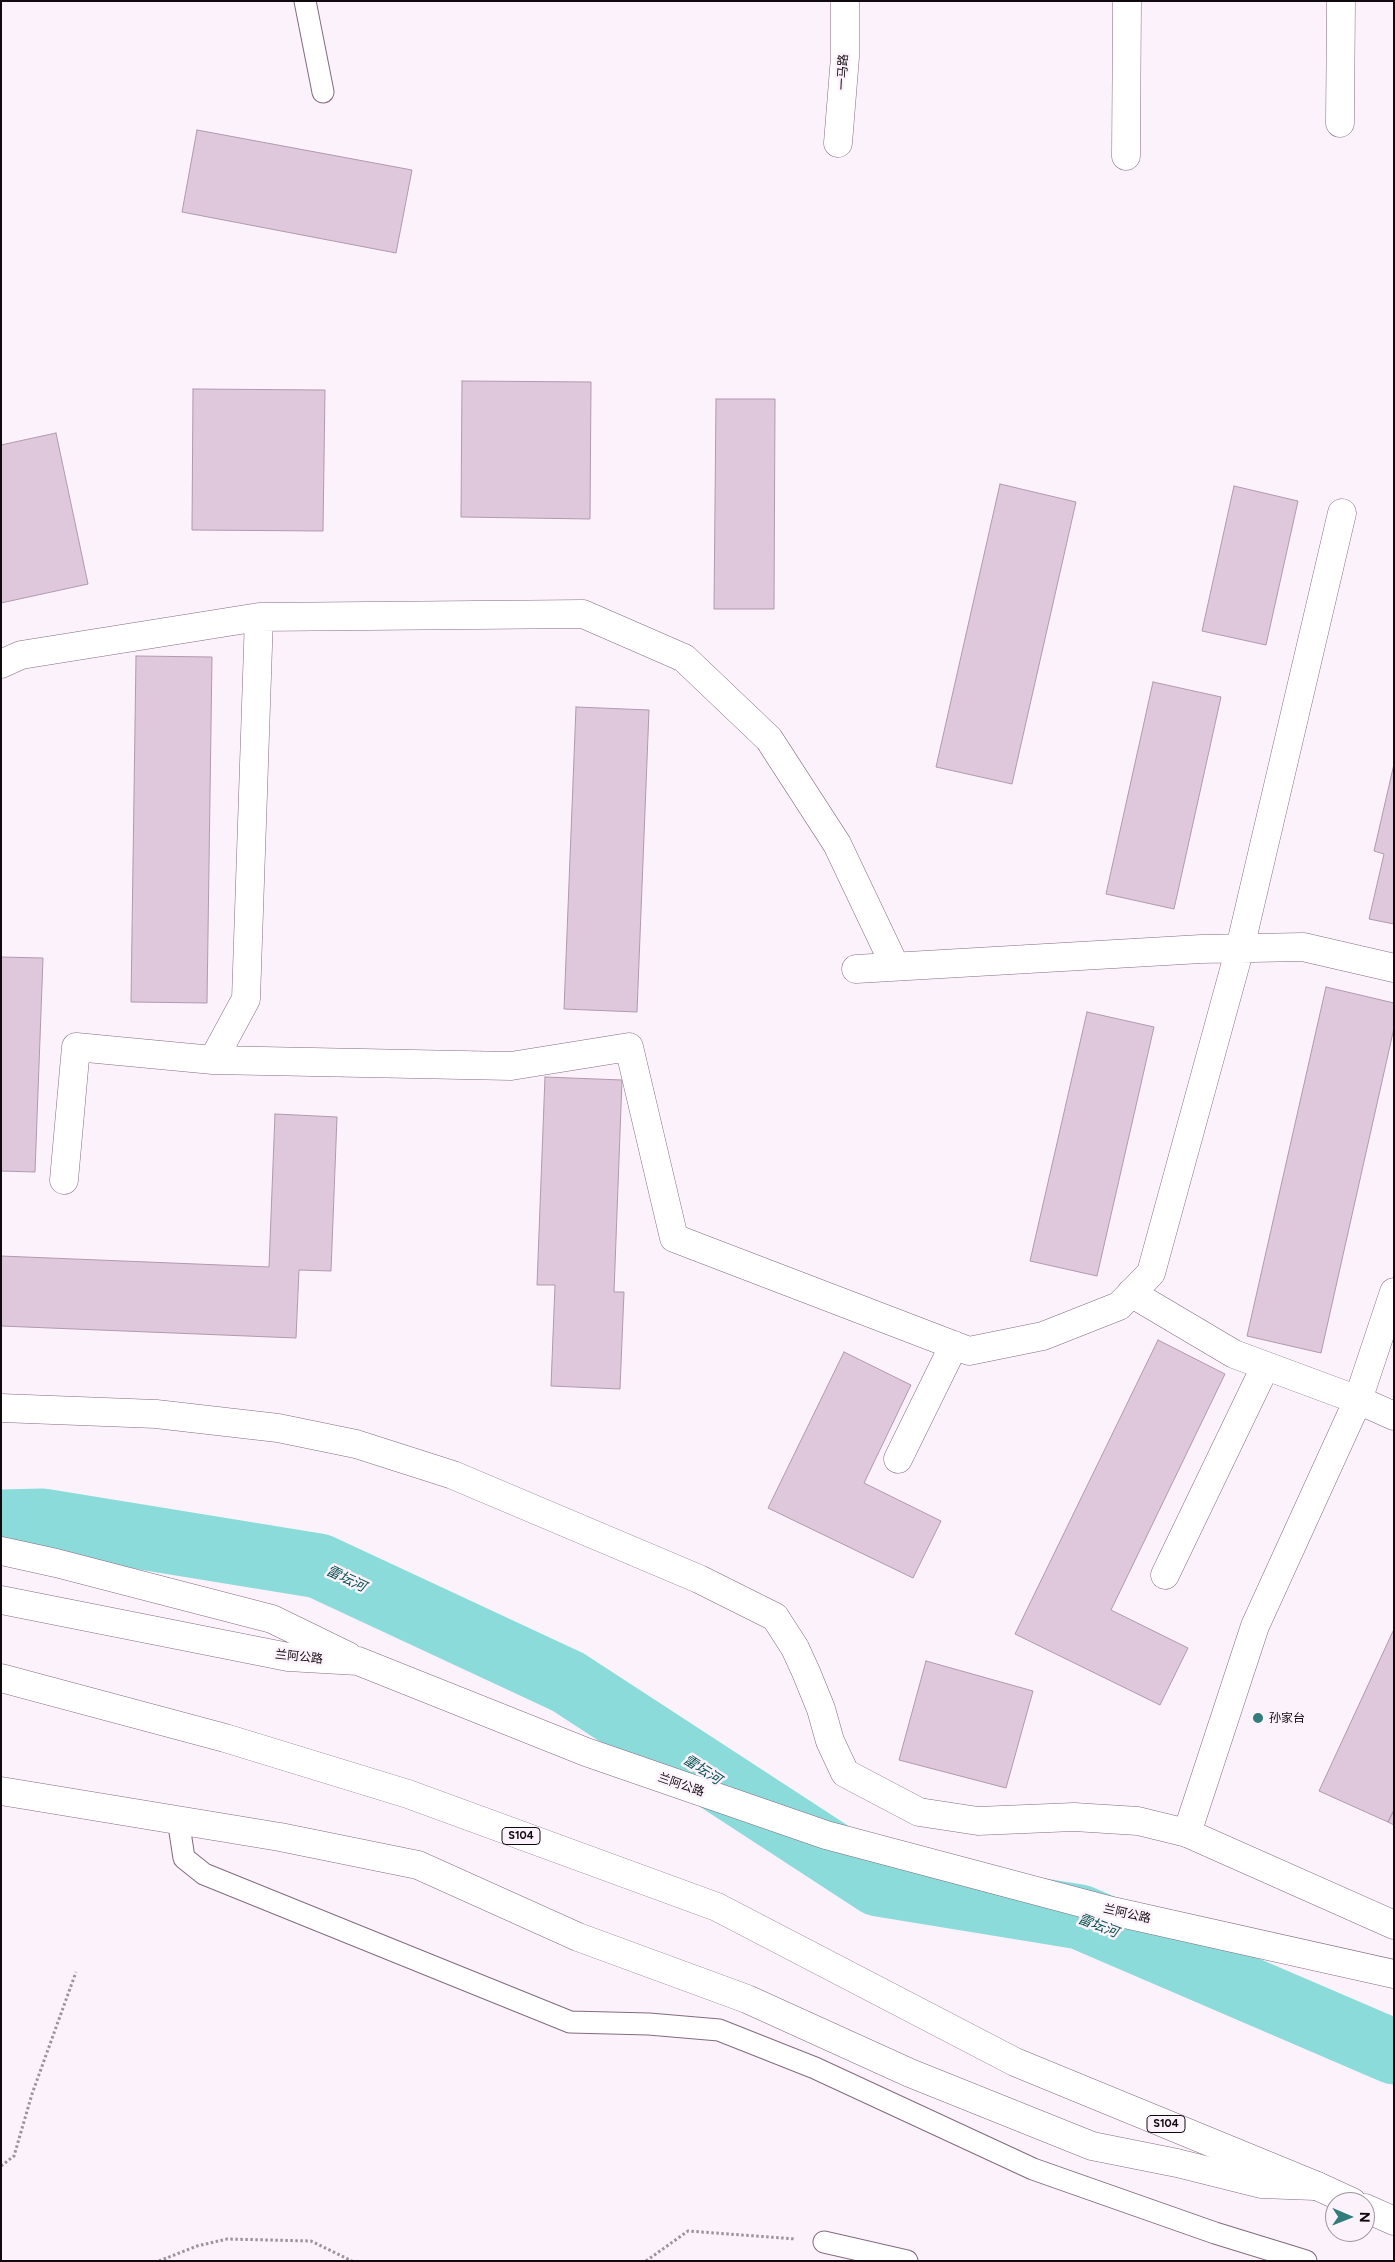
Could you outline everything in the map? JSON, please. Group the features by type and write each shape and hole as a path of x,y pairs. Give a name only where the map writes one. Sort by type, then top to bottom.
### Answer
{"main road":[{"name":"一马路","path":"838,143 845,57 844,1"},
{"path":"1126,156 1127,1"},
{"path":"1340,123 1341,1"},
{"path":"64,1180 76,1047 212,1060 511,1066 629,1047 674,1238 970,1351 1042,1336 1119,1306 1151,1273 1240,948 1342,513"},
{"path":"1,664 21,655 259,617 583,614 684,658 769,739 838,844 895,966"},
{"path":"212,1060 246,999 259,617"},
{"path":"856,969 1191,949 1240,948 1303,948 1394,968"},
{"path":"1187,1834 1255,1626 1358,1400 1394,1292"},
{"path":"1131,1293 1234,1354 1358,1400 1394,1416"},
{"path":"898,1459 954,1345"},
{"path":"1165,1574 1265,1367"},
{"path":"1,1408 156,1414 278,1428 356,1444 453,1475 700,1579 775,1617 798,1656 820,1709 830,1741 845,1773 919,1812 978,1820 1074,1817 1138,1821 1187,1834 1394,1925"},
{"path":"1,1551 56,1562 272,1619 358,1661"},
{"name":"兰阿公路","path":"1,1600 288,1658 358,1661 586,1752 826,1834 1112,1911 1389,1972"},
{"name":"S104","path":"1,1678 225,1738 408,1794 717,1907 1015,2062 1317,2186"},
{"path":"1,1791 280,1837 418,1865 578,1937 747,1999 910,2074 1092,2146 1177,2163 1261,2184 1317,2186 1330,2192"},
{"path":"1375,2212 1394,2221"}],"lane":[{"path":"305,1 323,92"},
{"path":"178,1819 184,1858 204,1874 570,2022 649,2024 719,2030 816,2068 1033,2169 1215,2233 1306,2261"},
{"path":"824,2242 907,2261"}],"path":[{"path":"1,2166 14,2156 32,2094 76,1972"},
{"path":"646,2261 688,2231 824,2242"},
{"path":"159,2261 197,2246 228,2240 311,2241 352,2261"}],"building":[{"path":"197,130 412,170 396,253 182,212"},
{"path":"462,381 591,382 590,519 461,517"},
{"path":"193,389 325,390 323,531 192,530"},
{"path":"716,399 775,399 774,609 714,609"},
{"path":"56,433 88,584 1,603 1,445"},
{"path":"1000,484 1076,502 1012,784 936,767"},
{"path":"1234,486 1298,501 1266,645 1202,631"},
{"path":"136,656 212,657 207,1003 131,1002"},
{"path":"1153,682 1221,697 1174,909 1106,894"},
{"path":"576,707 649,710 637,1012 564,1009"},
{"path":"1394,764 1394,924 1369,919 1384,854 1374,851"},
{"path":"1,957 43,958 35,1172 1,1171"},
{"path":"1326,987 1394,1003 1394,1028 1321,1353 1247,1336"},
{"path":"1087,1012 1154,1027 1097,1276 1030,1261"},
{"path":"545,1077 622,1080 614,1292 624,1292 620,1389 551,1386 555,1285 537,1285"},
{"path":"275,1114 337,1117 331,1271 299,1270 296,1338 1,1326 1,1256 269,1267"},
{"path":"1158,1340 1225,1374 1111,1610 1188,1648 1160,1705 1015,1634"},
{"path":"844,1352 911,1385 864,1483 941,1521 913,1578 768,1508"},
{"path":"1394,1629 1394,1810 1388,1822 1319,1791"},
{"path":"926,1661 1033,1691 1006,1788 899,1760"},
{"path":"1394,1810 1394,1825 1388,1822"}],"waterway":[{"name":"雷坛河","path":"1,1522 43,1521 319,1566 568,1682 878,1884 1080,1917 1394,2052"}],"place":[{"name":"孙家台","path":"1258,1718"}]}
